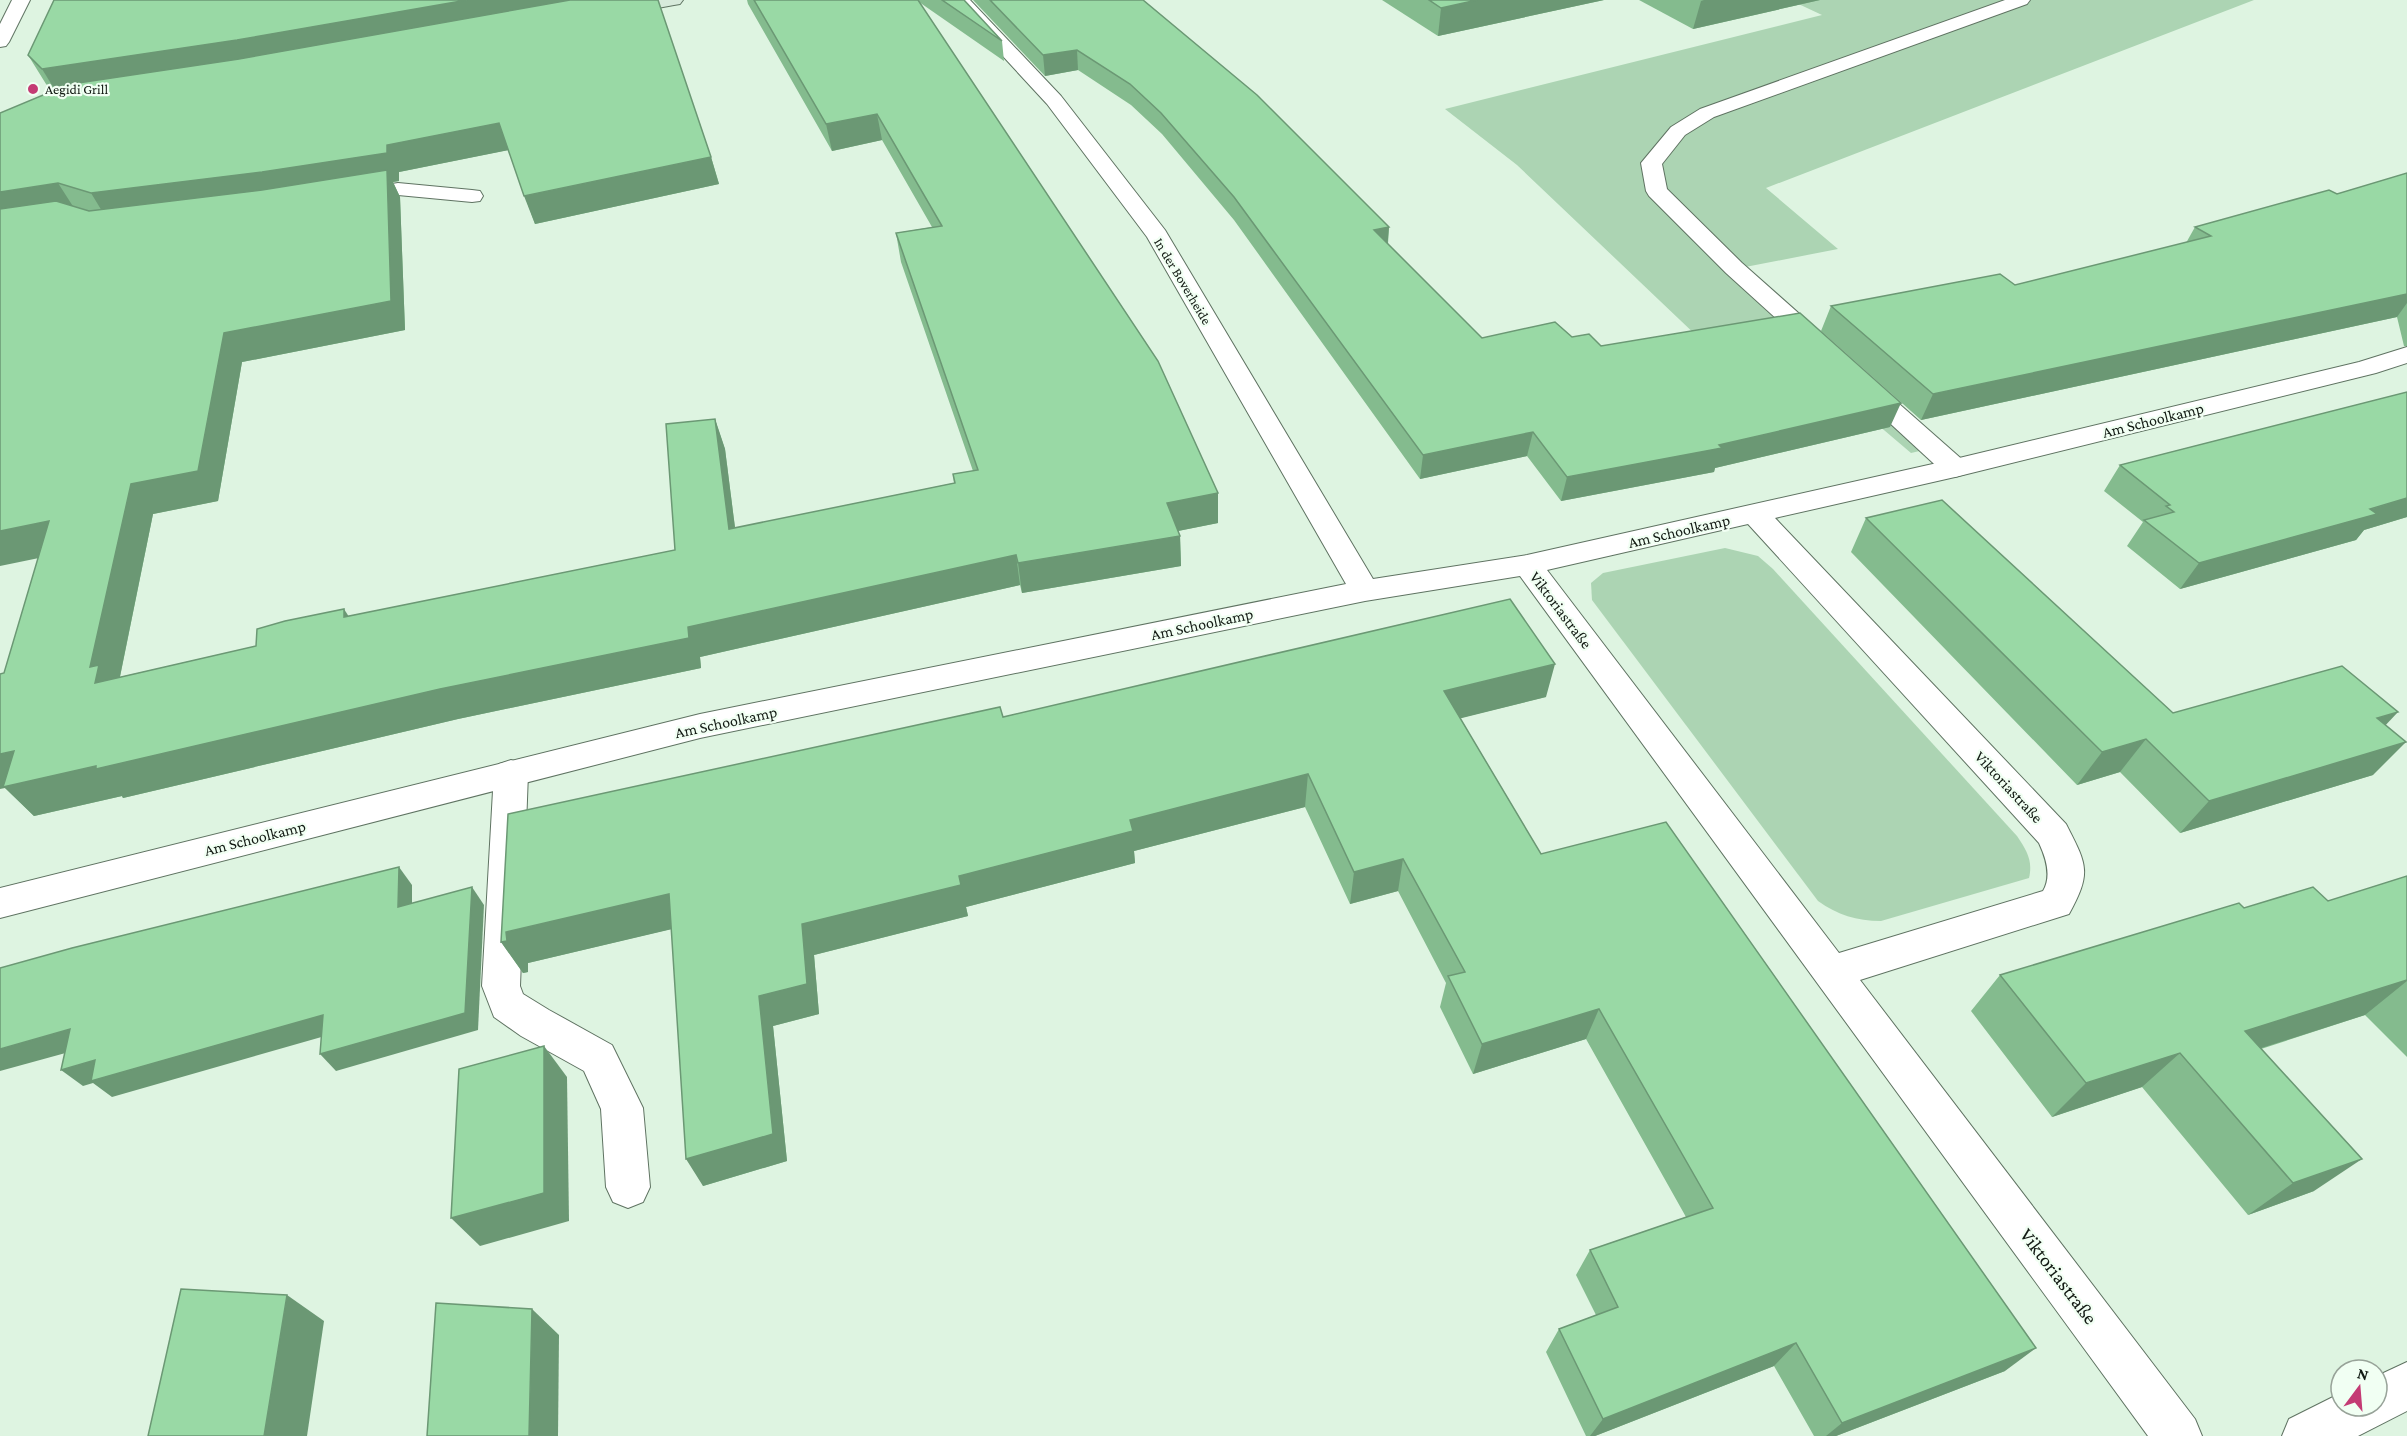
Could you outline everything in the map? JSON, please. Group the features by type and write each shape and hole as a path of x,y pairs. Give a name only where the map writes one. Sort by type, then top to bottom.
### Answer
{"main road":[{"path":"592,15 674,0"}],"street":[{"path":"0,42 21,0"},
{"name":"In der Boverheide","path":"960,0 1054,100 1156,236 1365,591"},
{"path":"1955,468 1734,268 1657,191 1651,163 1678,131 1707,113 2021,0"},
{"path":"332,200 398,189 472,196"},
{"name":"Am Schoolkamp","path":"0,903 700,726 1365,591 1527,565 1955,468 2367,368 2407,355"},
{"name":"Viktoriastraße","path":"1755,514 2053,834 2065,860 2066,885 2056,903 1832,972"},
{"name":"Viktoriastraße","path":"1527,565 2178,1436"},
{"path":"511,773 501,986 508,1005 535,1023 598,1058 622,1108 628,1187"},
{"path":"2389,1395 2407,1386"},
{"path":"2306,1436 2343,1418"}],"green space":[{"path":"1790,0 2254,0 1766,188 1838,249 1740,268 1941,446 1911,453 1765,329 1700,339 1517,165 1445,109 1822,15"},
{"path":"1725,548 1758,556 1773,569 2017,836 2028,856 2029,878 1881,921 1848,916 1818,901 1592,600 1591,583 1603,573"}],"building":[{"path":"54,0 467,0 237,40 42,69 28,55"},
{"path":"570,0 658,0 711,157 524,196 499,123 387,145 387,153 262,172 91,193 58,183 0,192 0,113 60,88 58,86 239,59"},
{"path":"754,0 918,0 1158,361 1218,493 1167,503 1180,536 1018,563 1016,555 688,627 689,638 440,689 96,769 96,766 3,787 14,751 0,754 0,674 4,673 49,521 0,531 0,209 56,201 89,211 262,190 387,170 391,301 224,333 198,471 131,484 90,667 99,665 95,683 256,646 257,629 285,621 344,609 344,617 675,550 666,424 715,419 729,529 955,483 953,474 978,470 896,233 942,226 877,114 826,124"},
{"path":"942,0 964,0 1002,41"},
{"path":"990,0 1143,0 1257,95 1389,227 1374,230 1482,338 1555,322 1572,337 1589,334 1601,346 1800,313 1901,403 1719,445 1722,448 1567,477 1533,432 1423,455 1234,197 1161,113 1130,84 1077,50 1043,55"},
{"path":"1429,0 1477,0 1441,8"},
{"path":"2407,173 2407,294 1933,394 1831,306 2000,274 2015,285 2211,236 2195,227 2329,190 2337,194"},
{"path":"2407,392 2407,498 2370,509 2377,514 2199,563 2144,520 2174,512 2166,506 2170,505 2120,465"},
{"path":"1942,500 2173,713 2342,666 2398,712 2377,718 2406,742 2209,801 2146,739 2102,752 1866,518"},
{"path":"1510,599 1555,664 1444,691 1541,854 1666,822 2036,1348 1842,1423 1796,1343 1603,1419 1559,1329 1618,1307 1590,1250 1713,1208 1599,1009 1482,1044 1448,976 1465,972 1403,859 1354,872 1308,774 1130,820 1133,831 959,876 961,885 802,924 807,984 759,996 773,1134 686,1159 669,894 506,932 507,941 501,942 508,814 1000,707 1003,717"},
{"path":"399,867 398,907 472,887 465,1013 320,1054 323,1015 91,1081 95,1060 61,1070 70,1029 0,1049 0,968"},
{"path":"2407,876 2407,980 2245,1031 2362,1159 2293,1183 2180,1053 2086,1083 2000,975 2239,903 2244,908 2313,887 2328,901"},
{"path":"544,1046 544,1193 451,1218 459,1069"},
{"path":"181,1289 287,1295 264,1436 148,1436"},
{"path":"436,1303 532,1309 529,1436 427,1436"}],"place":[{"name":"Aegidi Grill","path":"33,89"}]}
